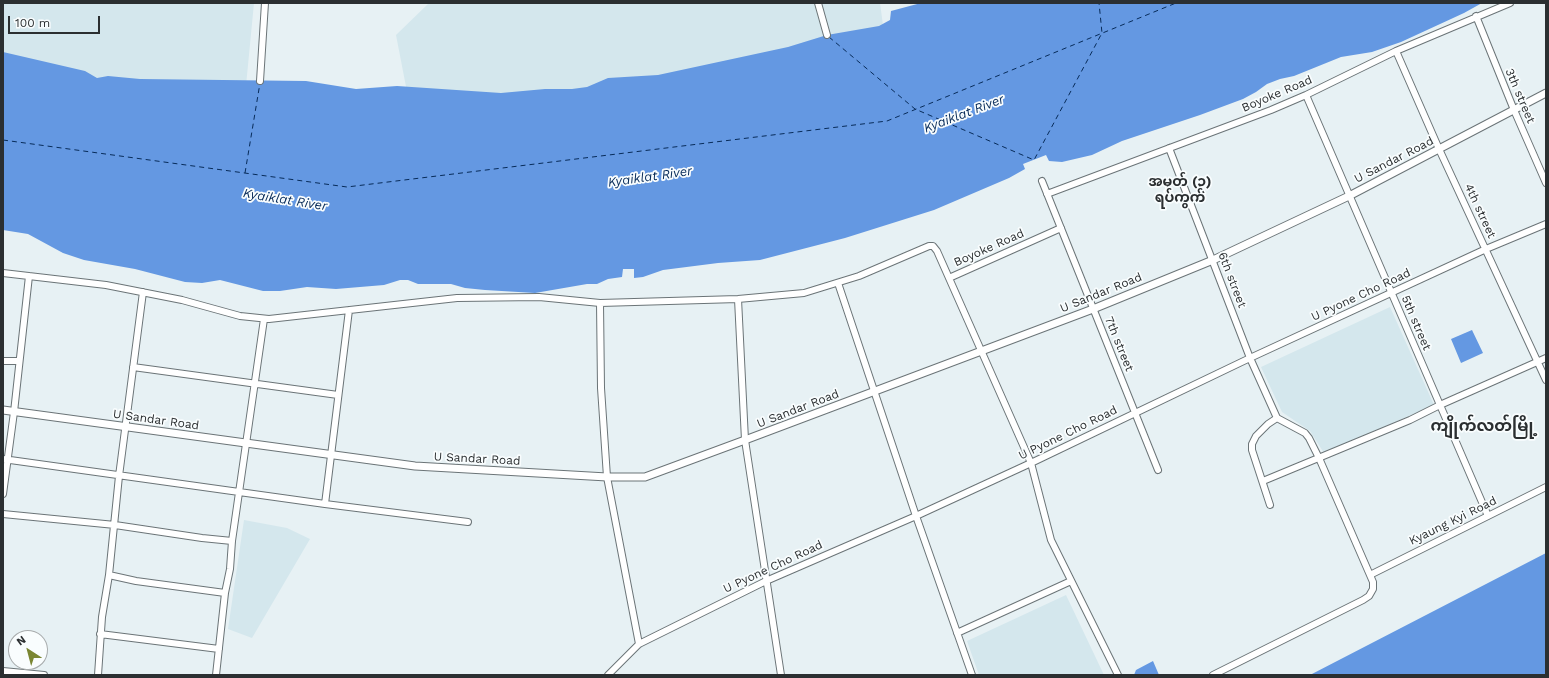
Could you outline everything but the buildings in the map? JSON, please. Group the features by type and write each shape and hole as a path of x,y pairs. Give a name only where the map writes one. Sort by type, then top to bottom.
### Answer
{"main road":[{"name":"U Sandar Road","path":"3,410 415,466 607,477 640,477 650,475 1093,309 1212,260 1349,196 1546,93"}],"street":[{"path":"260,81 265,3"},
{"path":"818,3 827,35"},
{"name":"Boyoke Road","path":"1047,194 1271,110 1306,95 1396,51 1476,16 1510,3"},
{"name":"3th street","path":"1476,16 1514,110 1546,183"},
{"name":"4th street","path":"1396,51 1439,149 1546,380"},
{"name":"5th street","path":"1306,95 1488,516"},
{"name":"6th street","path":"1169,148 1250,358 1277,418"},
{"name":"7th street","path":"1042,181 1158,470"},
{"name":"U Pyone Cho Road","path":"608,675 639,644 766,581 916,516 1031,463 1250,358 1486,249 1546,224"},
{"name":"Boyoke Road","path":"949,278 1061,228"},
{"path":"3,273 106,285 182,300 240,316 264,319 457,298 539,297 600,303 738,299 804,293 859,276 931,246 935,248 949,278 1031,463 1051,540 1118,675"},
{"path":"3,494 5,459 14,412 29,276"},
{"path":"838,283 916,516 972,675"},
{"path":"98,675 100,634 109,575 119,476 143,292"},
{"path":"738,299 745,440 781,675"},
{"path":"600,303 601,388 607,477 639,644"},
{"path":"325,504 349,310"},
{"path":"216,675 225,594 230,569 232,542 248,443 264,319"},
{"path":"1263,482 1410,420 1440,405 1482,388 1546,358"},
{"path":"3,361 19,361"},
{"path":"133,367 338,396"},
{"path":"1213,675 1363,600 1369,596 1373,589 1373,582 1370,575 1319,458 1307,435 1277,418 1268,424 1256,436 1252,444 1252,450 1270,505"},
{"path":"5,459 119,476 468,522"},
{"name":"Kyaung Kyi Road","path":"1370,575 1546,487"},
{"path":"3,514 115,526 232,542"},
{"path":"109,575 136,581 225,594"},
{"path":"957,633 1071,581"},
{"path":"100,634 218,649"},
{"path":"3,671 44,675"}],"shaded area":[{"path":"3,3 254,3 245,96 113,87 3,66"},
{"path":"429,3 880,3 884,33 527,115 408,97 396,35"},
{"path":"1390,307 1434,405 1324,453 1310,431 1282,412 1261,367"},
{"path":"244,520 287,528 310,539 252,638 228,629"},
{"path":"1066,595 1104,675 979,675 967,641"}],"water":[{"name":"Kyaiklat River","path":"921,3 1482,3 1464,13 1401,42 1372,52 1341,57 1294,76 1280,79 1267,84 1243,99 1122,141 1092,155 1062,162 1049,161 1046,155 1023,164 1025,169 1009,178 934,210 845,238 760,260 718,263 663,270 643,277 634,278 634,269 623,269 622,277 608,279 597,284 587,284 535,293 465,288 451,284 418,284 408,280 400,280 384,285 336,289 307,287 280,291 263,291 220,280 202,283 185,282 135,269 84,260 63,253 28,234 3,230 3,52 85,71 97,78 108,76 140,79 306,81 356,89 397,86 501,93 545,89 572,89 587,87 608,78 658,75 788,47 827,35 879,26 890,20 891,11"},
{"path":"1472,330 1483,353 1461,363 1451,339"},
{"path":"1546,553 1546,675 1310,675 1399,629"},
{"path":"1153,661 1159,675 1134,675 1136,670"}],"ferry route":[{"path":"829,37 915,109 1034,160 1102,33 1099,3"},
{"path":"3,140 347,187 887,121 1176,3"},
{"path":"245,173 260,83"}],"district":[{"name":"အမှတ် (၃) ရပ်ကွက်","path":"1180,190"},
{"name":"ကျိုက်လတ်မြို့","path":"1484,426"}]}
